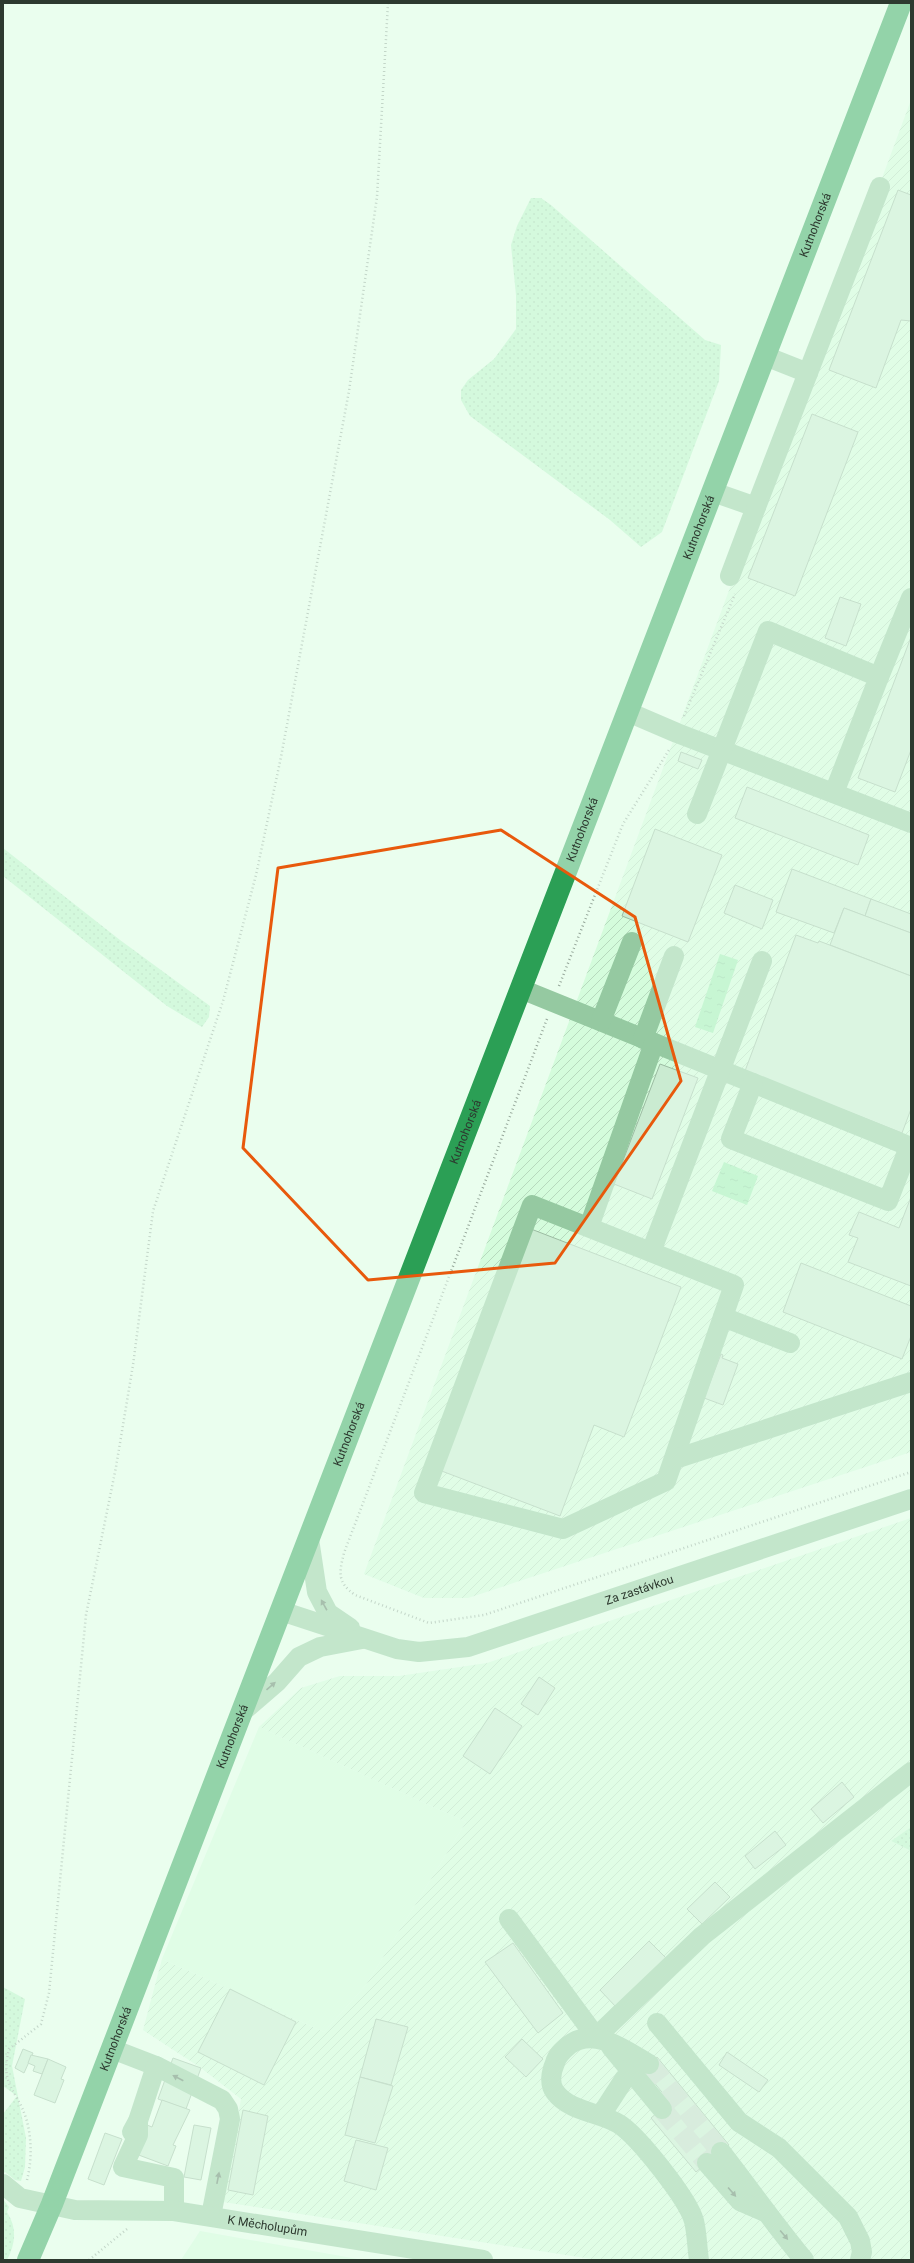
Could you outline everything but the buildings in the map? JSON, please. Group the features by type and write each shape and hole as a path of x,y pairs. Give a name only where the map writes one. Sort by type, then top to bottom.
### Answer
{"main road":[{"name":"Kutnohorská","path":"28,2260 52,2204 112,2049 765,356 904,8"}],"street":[{"path":"730,576 880,187"},
{"path":"765,356 808,373"},
{"path":"713,492 756,507"},
{"path":"834,793 911,598"},
{"path":"697,814 768,631 879,677"},
{"path":"628,712 677,733 834,793 909,816"},
{"path":"600,1021 632,942"},
{"path":"589,1228 649,1041 674,956"},
{"path":"651,1252 762,961"},
{"path":"521,989 753,1083 910,1147 888,1201 732,1139 753,1083"},
{"path":"532,1205 651,1252 734,1285 666,1481 564,1529 424,1493 532,1205"},
{"path":"722,1317 790,1343"},
{"path":"674,1459 911,1382"},
{"name":"Za zastávkou","path":"281,1611 398,1649 420,1652 468,1647 911,1499"},
{"name":"Za zastávkou","path":"308,1539 317,1592 328,1613 364,1638"},
{"name":"Za zastávkou","path":"242,1712 277,1682 299,1657 320,1647 364,1638"},
{"path":"602,2039 702,1936 911,1772"},
{"path":"509,1919 602,2039 662,2108"},
{"path":"657,2023 739,2122 779,2148 848,2217 860,2241 862,2252 860,2260"},
{"path":"649,2064 602,2039 578,2040 562,2051 555,2062 550,2078 554,2091 562,2100 575,2107 620,2124 631,2134 676,2186 687,2204 694,2221 699,2260"},
{"path":"112,2049 156,2066 222,2100 228,2109 230,2119 211,2216"},
{"path":"156,2066 138,2121 138,2135 123,2166 174,2178 174,2211"},
{"path":"601,2116 625,2078"},
{"path":"714,2157 752,2192 763,2211 804,2260"},
{"name":"K Měcholupům","path":"3,2184 20,2198 75,2210 94,2212 174,2211 483,2260"}],"path":[{"path":"26,2182 31,2153 29,2134 26,2118 9,2086 5,2064 9,2049 41,2024 49,1993 86,1615 116,1468 132,1373 153,1211 223,1001 256,875 282,749 341,436 377,197 388,3"},
{"path":"730,576 738,587 677,733 665,758 623,824 553,1002 344,1553 340,1570 341,1580 345,1588 355,1595 429,1624 484,1615 911,1472"},
{"path":"89,2260 130,2227"}],"highlighted area":[{"path":"501,830 635,917 681,1081 555,1263 368,1280 243,1148 278,868"}],"shaded area":[{"path":"911,100 911,1452 468,1598 424,1598 364,1574"},
{"path":"531,198 541,198 551,205 705,340 721,345 719,381 662,532 641,547 610,520 470,416 461,400 461,390 468,380 494,359 516,329 516,295 511,245 517,226"},
{"path":"3,848 120,940 210,1006 209,1017 202,1027 167,1006 3,876"},
{"path":"911,1518 911,1827 891,1841 911,1851 911,2260 598,2260 223,2202 241,2099 201,2068 143,2030 162,1959 324,2032 366,1985 466,1822 259,1727 301,1688 340,1676 399,1676 487,1663"},
{"path":"259,1727 466,1822 366,1985 324,2032 162,1959"},
{"path":"911,1827 911,1851 891,1841"},
{"path":"3,1987 25,1999 12,2066 26,2138 25,2167 21,2181 15,2180 5,2172 3,2174 3,2114 17,2096 3,2086"},
{"path":"3,2199 9,2207 7,2212 14,2230 14,2242 7,2260 3,2260"},
{"path":"200,2231 363,2260 181,2260"}],"water":[{"path":"720,954 738,960 713,1033 695,1027"},
{"path":"724,1162 758,1176 747,1205 712,1191"}],"tunnel":[{"path":"649,2064 721,2152"},
{"path":"662,2109 707,2163"}]}
